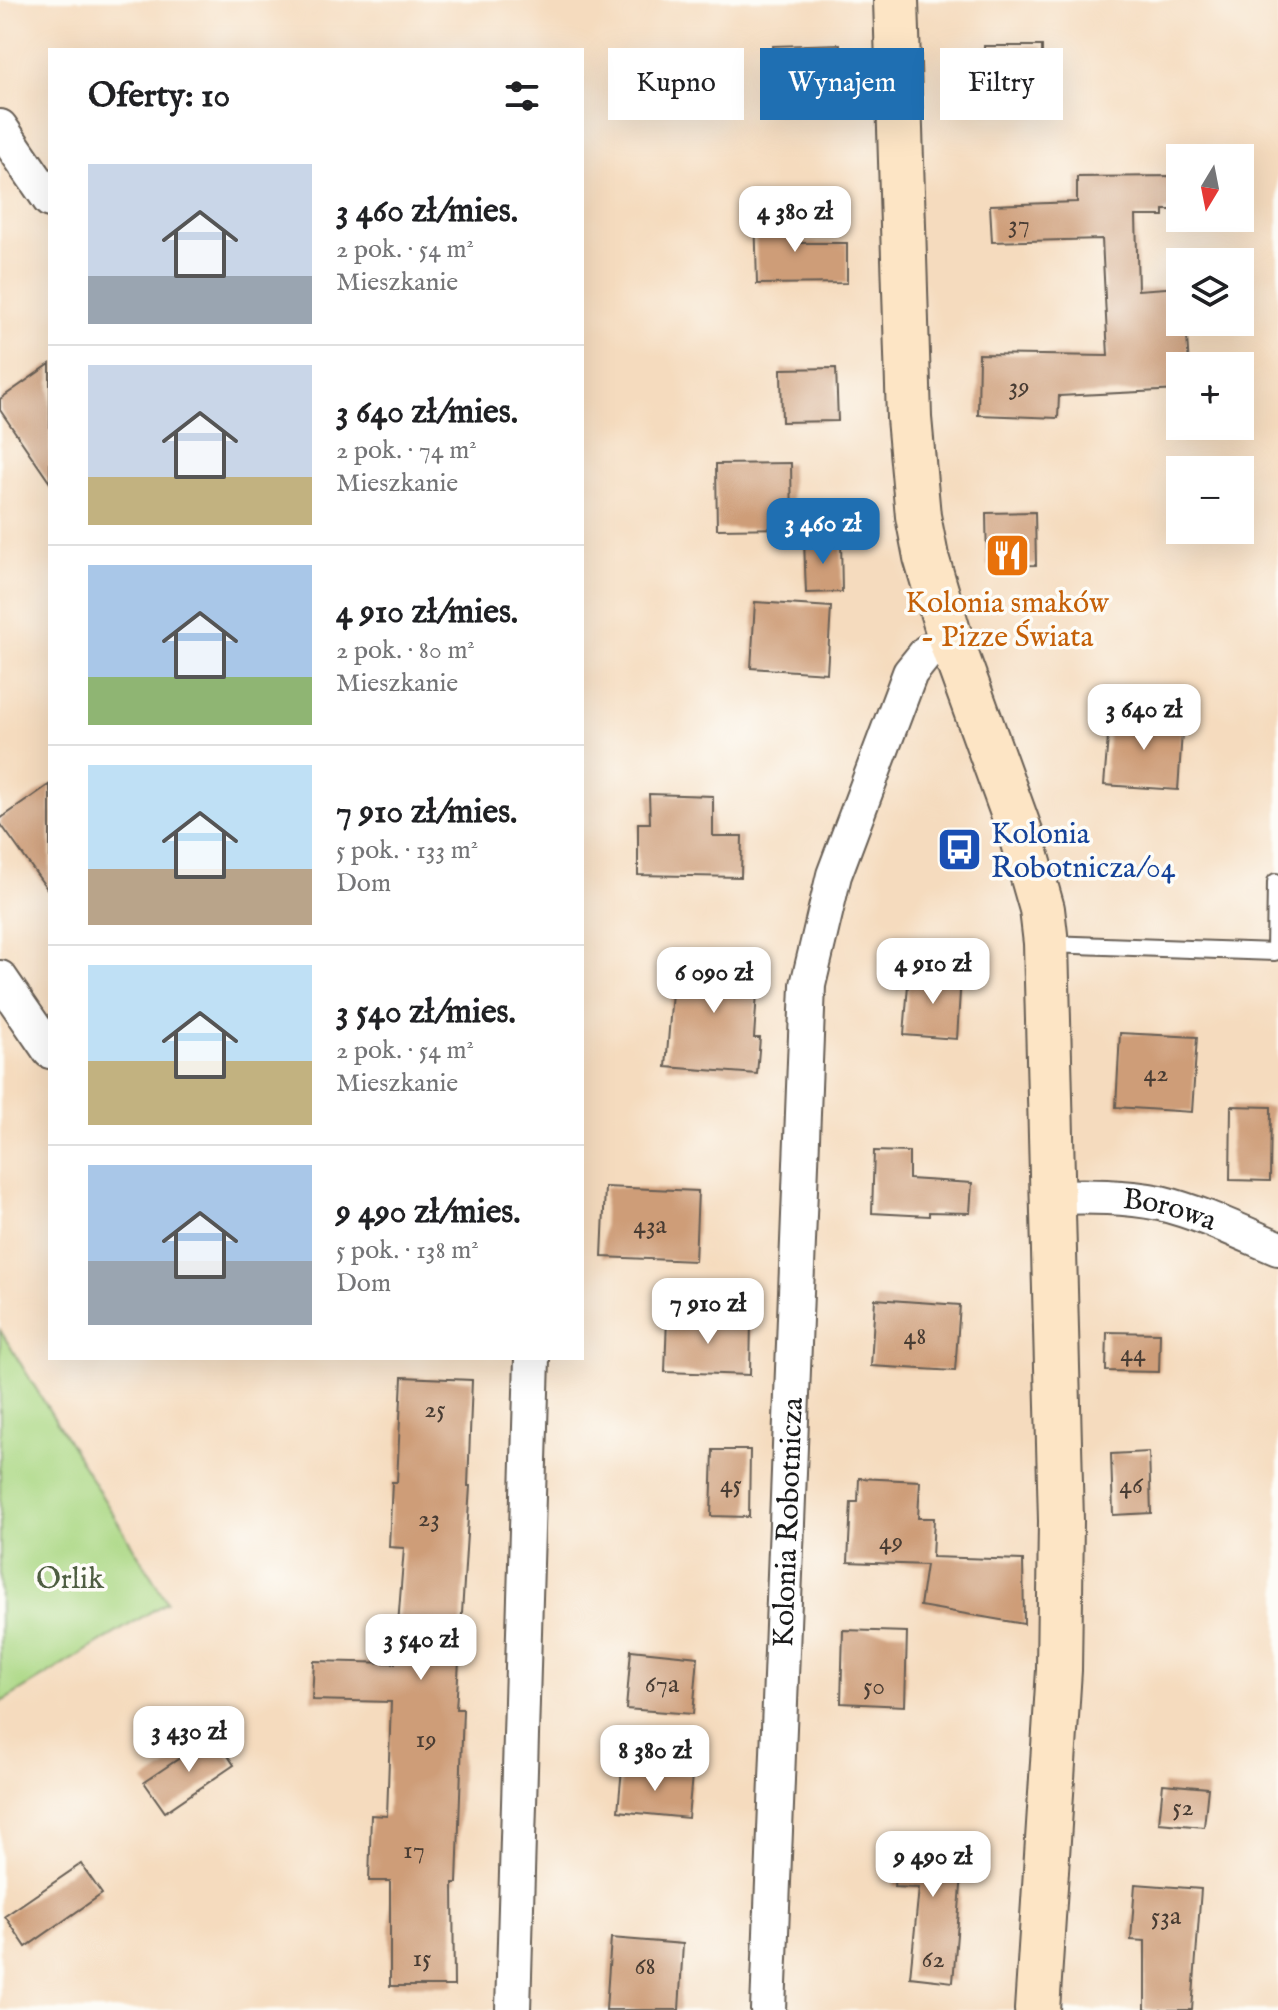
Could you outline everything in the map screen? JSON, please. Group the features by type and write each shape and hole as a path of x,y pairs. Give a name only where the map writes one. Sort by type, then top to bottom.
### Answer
{"street":[{"path":"896,0 913,481 926,557 951,641 1020,832 1042,909 1046,943 1061,1521 1059,1670 1037,2010"},
{"path":"0,127 48,197"},
{"name":"Kolonia Robotnicza","path":"768,2010 808,985 834,875 910,673 927,652 951,641"},
{"path":"0,978 48,1048"},
{"name":"Borowa","path":"1053,1197 1132,1198 1161,1204 1190,1212 1278,1248"},
{"path":"513,2010 532,1360"}],"lane":[{"path":"1046,943 1275,952 1276,882"}],"green space":[{"name":"Orlik","path":"0,1330 167,1602 0,1703"}],"building":[{"path":"840,44 840,48 773,48"},
{"path":"984,46 1042,46 1042,48"},
{"path":"1166,176 1164,216 1136,216 1138,290 1166,288 1166,336 1187,336 1188,352 1166,352 1166,391 1059,396 1058,418 978,415 979,354 1108,356 1102,239 992,242 990,205 1077,202 1077,177"},
{"path":"755,211 794,211 794,243 847,243 847,283 757,284"},
{"path":"48,365 48,480 0,410 0,399"},
{"path":"836,368 838,421 782,422 781,369"},
{"path":"791,463 792,528 717,529 716,464"},
{"path":"1035,512 1036,565 987,566 986,513"},
{"path":"841,539 842,592 806,593 804,540"},
{"path":"755,602 831,607 827,673 751,668"},
{"path":"1110,713 1183,718 1178,790 1104,785"},
{"path":"48,785 48,890 0,823 0,819"},
{"path":"649,794 713,796 713,836 742,836 741,877 638,875 638,823 650,823"},
{"path":"675,955 759,961 754,1038 760,1038 757,1074 666,1067"},
{"path":"909,972 961,976 957,1039 904,1035"},
{"path":"1120,1033 1197,1037 1192,1112 1116,1107"},
{"path":"1231,1106 1271,1107 1270,1181 1230,1180"},
{"path":"874,1151 909,1152 909,1179 972,1183 970,1213 929,1212 929,1216 872,1213"},
{"path":"605,1187 698,1191 695,1261 602,1257"},
{"path":"875,1299 960,1305 955,1371 871,1366"},
{"path":"667,1318 751,1320 750,1375 665,1372"},
{"path":"1107,1332 1160,1333 1159,1372 1106,1371"},
{"path":"402,1377 472,1380 470,1486 456,1709 463,1709 457,1883 453,1883 454,1986 390,1986 390,1881 369,1881 371,1815 387,1816 391,1702 312,1700 314,1661 395,1663 404,1548 389,1547 392,1482 397,1482"},
{"path":"713,1450 750,1450 749,1517 711,1516"},
{"path":"1149,1452 1151,1513 1113,1515 1111,1454"},
{"path":"859,1478 920,1481 918,1518 934,1518 932,1557 1023,1560 1024,1624 920,1606 926,1565 848,1562 851,1502 858,1502"},
{"path":"843,1630 907,1632 905,1706 841,1703"},
{"path":"631,1650 698,1657 693,1714 626,1709"},
{"path":"214,1735 234,1765 165,1812 144,1782"},
{"path":"622,1769 692,1775 688,1818 618,1811"},
{"path":"1163,1784 1208,1788 1204,1827 1159,1823"},
{"path":"898,1832 965,1838 953,1982 910,1977 919,1888 894,1887"},
{"path":"81,1864 102,1894 26,1947 5,1916"},
{"path":"1135,1884 1201,1889 1192,2010 1145,2010 1145,1941 1131,1940"},
{"path":"611,1938 683,1944 679,2010 606,2010"}],"place":[{"name":"Kolonia smaków - Pizze Świata","path":"1007,556"},
{"name":"Kolonia Robotnicza/04","path":"960,850"}]}
